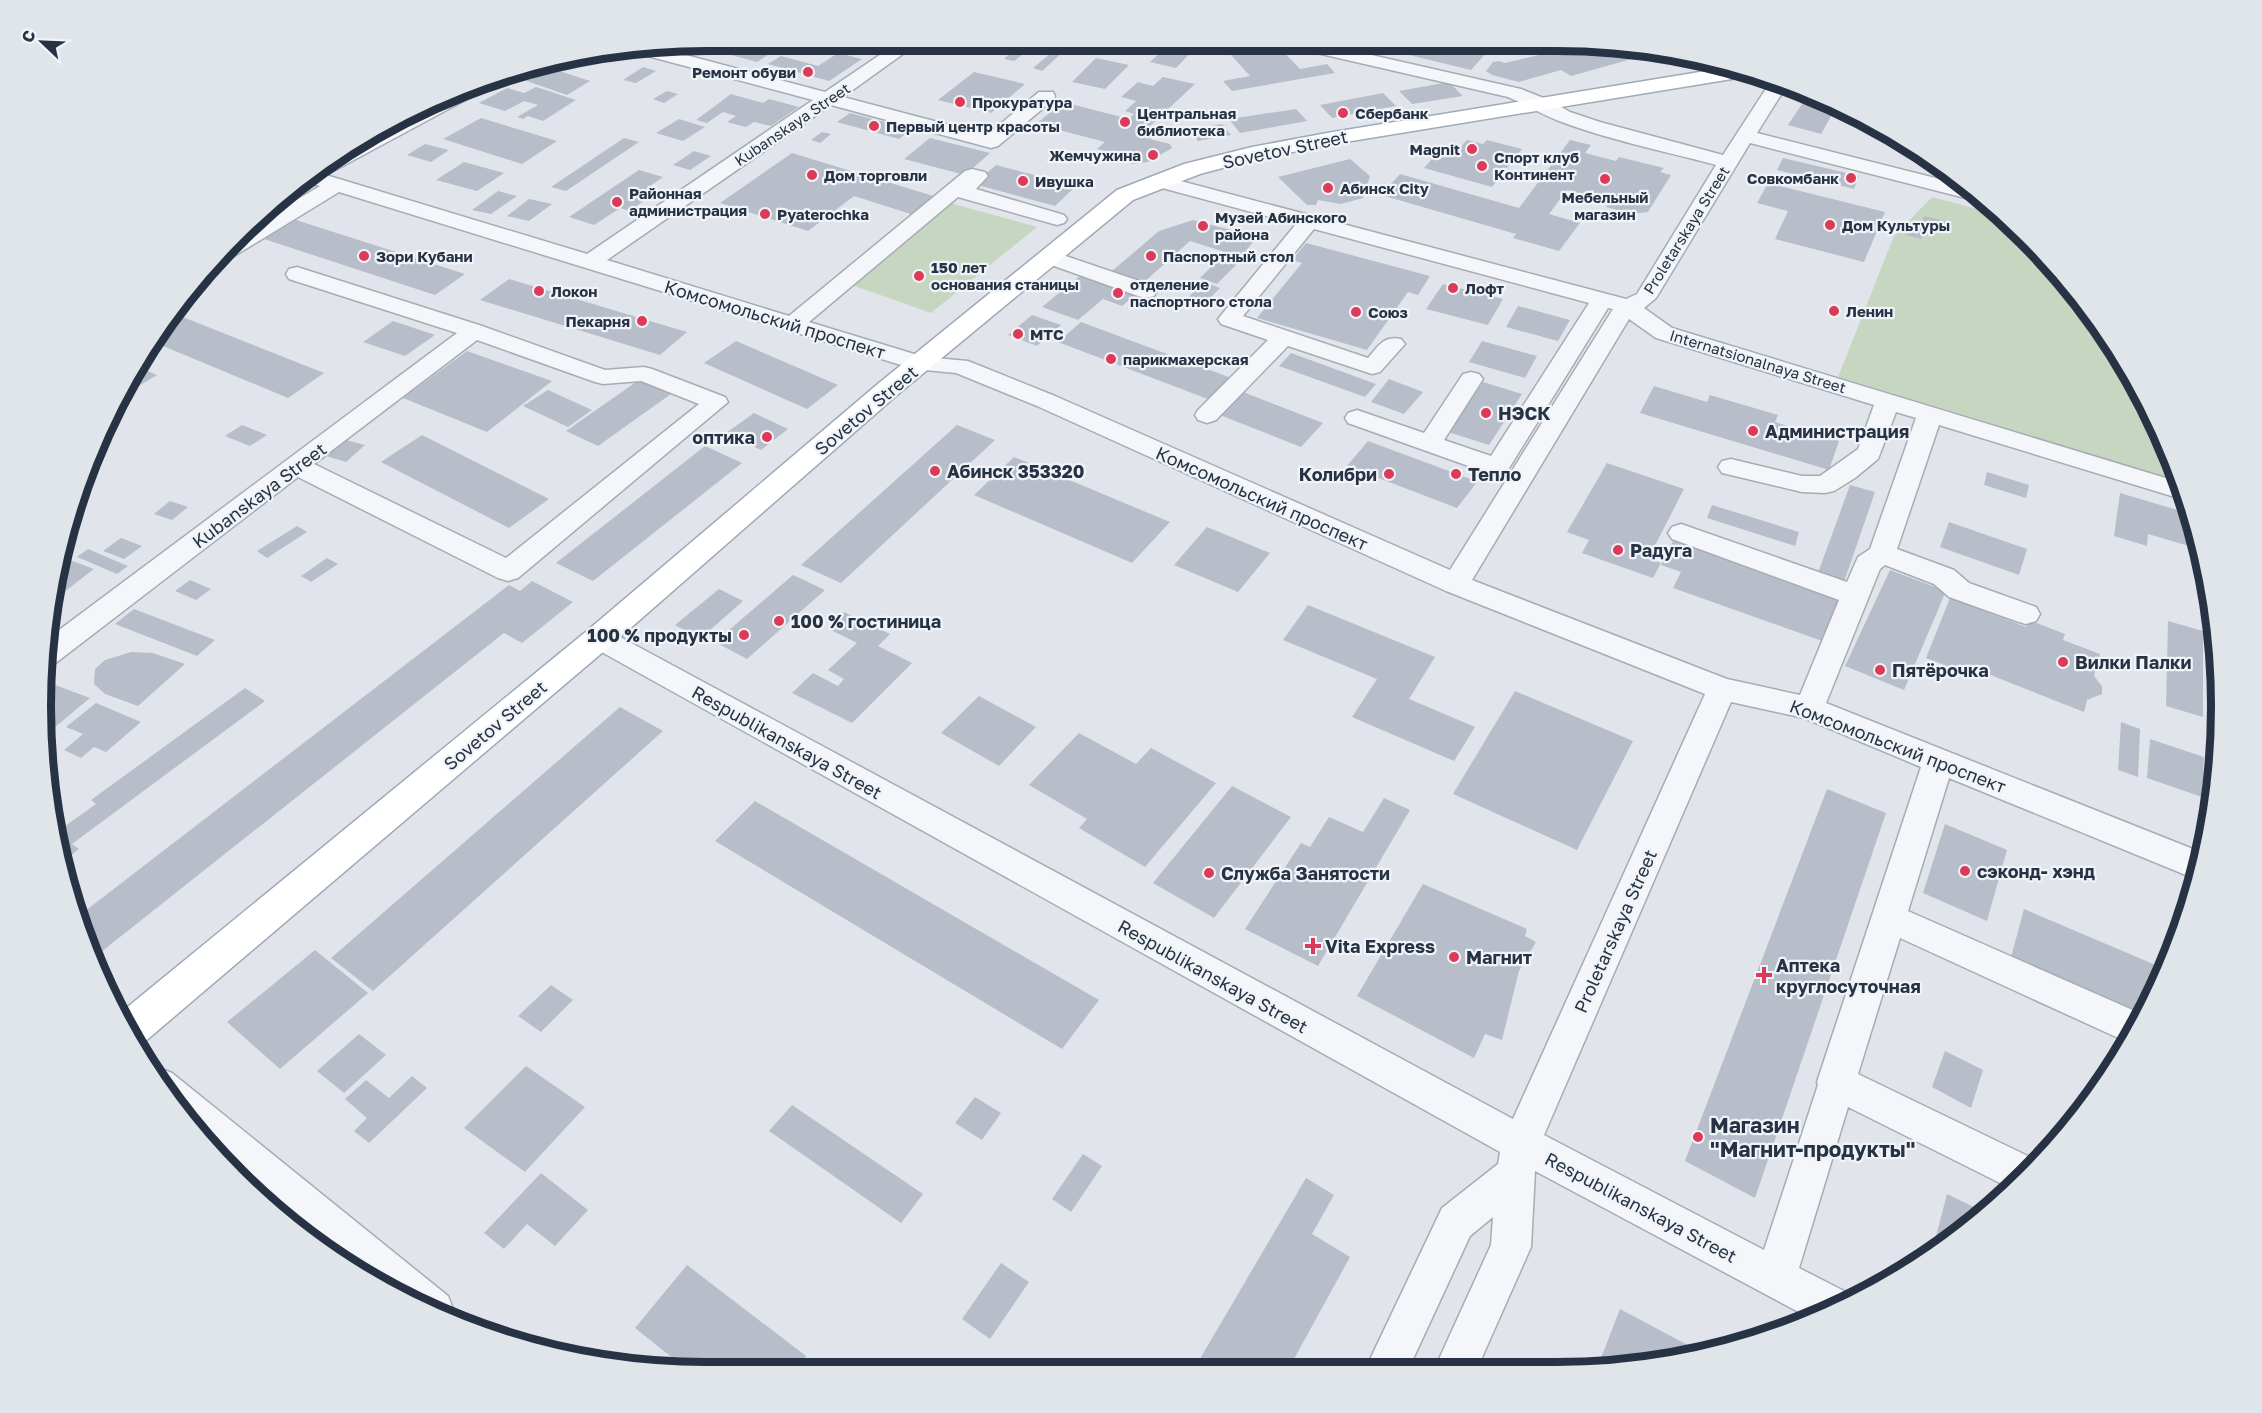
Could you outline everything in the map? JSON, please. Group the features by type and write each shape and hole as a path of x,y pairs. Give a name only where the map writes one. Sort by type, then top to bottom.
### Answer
{"main road":[{"name":"Sovetov Street","path":"135,1026 599,638 888,389 922,364 1125,195 1192,169 1327,139 1727,74"}],"street":[{"name":"Kubanskaya Street","path":"590,262 898,51"},
{"path":"1330,51 1514,93 1544,105 1563,116 1593,126 1728,162"},
{"path":"657,53 991,142 1046,96"},
{"name":"Proletarskaya Street","path":"1456,584 1614,303 1637,303 1645,298 1775,89"},
{"path":"1746,136 1961,191"},
{"path":"792,325 972,175 978,176 961,191 1057,219"},
{"name":"Комсомольский проспект","path":"317,179 922,364 960,366 1046,401 1456,584 1722,689 1809,708 2192,863"},
{"name":"Internatsionalnaya Street","path":"1158,181 1614,303 1664,333 2173,489"},
{"path":"260,227 337,185"},
{"path":"1310,221 1229,319 1372,367 1394,344"},
{"path":"1051,257 1146,291"},
{"path":"297,274 474,331 603,377 644,374 716,402 508,571 297,466"},
{"path":"1357,418 1497,467 1614,303"},
{"name":"Kubanskaya Street","path":"54,649 474,331"},
{"path":"1207,415 1284,337"},
{"path":"1429,444 1472,380"},
{"path":"1731,466 1802,484 1825,485 1846,472 1869,453 1888,401"},
{"path":"1809,708 1868,564 1882,554 1930,414"},
{"path":"1681,533 1855,595"},
{"path":"1882,554 1944,577 1959,590 2026,614"},
{"name":"Respublikanskaya Street","path":"599,638 1518,1159 1776,1278 1824,1304"},
{"name":"Proletarskaya Street","path":"1459,1362 1511,1246 1518,1159 1722,689"},
{"path":"1776,1278 1835,1082 1890,918 1939,759"},
{"path":"1890,918 2128,1025"},
{"path":"1835,1082 2018,1171"},
{"path":"190,1110 404,1287"},
{"name":"Proletarskaya Street","path":"1390,1362 1456,1222 1518,1159"}],"green space":[{"path":"1932,197 1984,211 1988,214 2048,274 2101,342 2143,417 2169,478 1838,377 1894,236"},
{"path":"950,203 1037,227 931,313 852,285"}],"building":[{"path":"716,51 774,51 757,62"},
{"path":"1013,51 1023,54 1014,61 1004,59"},
{"path":"1053,51 1064,51 1042,71 1033,68"},
{"path":"1162,51 1192,51 1176,68 1150,62"},
{"path":"1255,51 1283,51 1300,69 1327,64 1335,73 1232,91 1223,81 1250,76 1231,55"},
{"path":"1393,51 1478,51 1486,53 1471,70"},
{"path":"1556,51 1598,52 1639,57 1571,76 1561,70 1519,82 1492,75 1486,71 1493,62 1505,63"},
{"path":"838,53 862,59 829,81 768,64 781,56 818,66"},
{"path":"1096,58 1129,65 1105,89 1072,82"},
{"path":"643,67 656,71 636,83 623,80"},
{"path":"554,69 590,81 567,95 524,80 536,73"},
{"path":"974,72 1025,84 991,113 938,100"},
{"path":"1163,77 1195,84 1150,126 1160,129 1150,139 1170,144 1172,148 1148,162 1133,164 1117,160 1122,155 1097,149 1105,142 1036,124 1063,102 1129,119 1134,114 1125,111 1136,101 1121,97 1138,82 1153,86"},
{"path":"1449,82 1463,96 1412,104 1399,91"},
{"path":"536,87 576,100 543,121 528,116 523,119 517,117 538,105 524,101 505,111 479,103 507,88 524,93"},
{"path":"667,91 678,94 664,103 653,99"},
{"path":"1383,93 1396,106 1332,118 1320,105"},
{"path":"731,94 763,103 769,99 799,107 771,126 754,122 746,127 727,122 736,116 723,112 707,123 696,120"},
{"path":"1803,100 1818,107 1810,105 1833,113 1821,134 1788,125"},
{"path":"1296,109 1307,121 1240,133 1229,119"},
{"name":"Первый центр красоты","path":"850,113 912,129 899,139 837,122"},
{"path":"481,118 557,141 522,164 443,139"},
{"path":"679,119 705,127 683,141 656,133"},
{"path":"1222,124 1231,135 1198,141 1189,129"},
{"path":"822,132 831,134 820,143 811,140"},
{"path":"624,138 639,142 566,191 551,187"},
{"path":"930,138 990,153 965,175 904,159"},
{"path":"1467,140 1483,144 1487,140 1522,149 1492,187 1424,168 1444,145 1459,149"},
{"path":"1570,140 1591,145 1585,153 1616,161 1619,157 1664,168 1660,172 1671,175 1648,212 1633,214 1606,207 1610,201 1567,190 1549,214 1580,223 1559,251 1513,238 1516,234 1381,195 1400,174 1519,208"},
{"path":"425,144 449,150 431,162 407,155"},
{"path":"694,151 711,156 690,170 673,165"},
{"name":"Дом торговли","path":"792,153 940,198 917,216 854,196 808,231 720,203"},
{"path":"1783,158 1859,176 1854,189 1777,170"},
{"name":"Абинск City","path":"1350,159 1370,176 1363,198 1341,204 1318,200 1316,205 1307,205 1278,177"},
{"path":"464,162 504,173 477,191 436,180"},
{"path":"996,165 1076,186 1055,206 974,184"},
{"name":"Районная администрация","path":"639,170 663,177 640,193 650,196 630,211 620,208 594,225 569,217"},
{"name":"Дом Культуры","path":"1768,183 1885,212 1864,262 1775,239 1788,211 1757,203"},
{"path":"498,191 517,196 491,214 472,210"},
{"path":"529,199 552,204 529,221 507,216"},
{"path":"1924,216 1953,223 1950,230 1921,223"},
{"name":"Зори Кубани","path":"296,220 465,274 435,295 264,239"},
{"path":"1193,220 1257,237 1241,257 1190,241 1143,283 1112,271 1159,231"},
{"path":"1910,222 1927,226 1921,239 1905,235"},
{"path":"1306,243 1430,276 1418,295 1408,292 1367,350 1257,318 1302,263 1292,260"},
{"path":"1219,259 1237,264 1217,284 1200,278"},
{"path":"1081,275 1135,295 1122,306 1103,299 1078,320 1042,307"},
{"path":"509,279 687,332 660,355 480,300"},
{"path":"1203,282 1220,288 1204,304 1187,299"},
{"path":"1443,284 1503,299 1488,325 1426,309"},
{"path":"1518,306 1570,320 1558,341 1506,327"},
{"path":"1032,315 1061,325 1037,346 1008,335"},
{"path":"180,316 324,373 288,398 159,345"},
{"path":"393,321 435,335 405,356 363,342"},
{"path":"1081,322 1234,379 1213,401 1058,342"},
{"path":"736,341 838,385 807,409 704,363"},
{"path":"1482,341 1537,356 1525,378 1469,362"},
{"path":"467,351 552,381 487,432 403,398"},
{"path":"1291,353 1376,384 1365,397 1279,366"},
{"path":"144,370 157,375 134,389"},
{"path":"1389,379 1423,392 1404,414 1371,402"},
{"path":"639,380 671,394 598,446 566,431"},
{"name":"НЭСК","path":"1483,382 1522,394 1489,445 1448,432"},
{"name":"Администрация","path":"1654,386 1707,402 1710,395 1778,415 1775,422 1839,441 1829,470 1640,413"},
{"path":"548,390 592,410 568,427 523,406"},
{"path":"1238,390 1323,423 1301,447 1215,413"},
{"path":"754,413 788,429 761,450 726,433"},
{"path":"242,425 267,435 250,446 225,436"},
{"path":"957,425 995,440 841,583 801,565"},
{"path":"422,435 549,499 509,528 381,462"},
{"path":"346,440 365,445 346,462 326,456"},
{"path":"1368,441 1477,482 1457,508 1347,466"},
{"path":"705,446 742,463 593,581 556,563"},
{"path":"1014,457 1170,522 1132,563 974,495"},
{"path":"1607,463 1684,489 1648,559 1661,563 1653,578 1582,553 1589,540 1567,532"},
{"path":"1987,472 2029,485 2026,498 1984,485"},
{"path":"1850,485 1875,492 1844,582 1818,573"},
{"path":"2120,493 2181,511 2191,547 2148,534 2147,546 2114,536"},
{"path":"170,501 188,507 172,520 154,514"},
{"path":"1712,505 1799,532 1795,546 1707,518"},
{"path":"1949,522 2027,549 2019,575 1940,547"},
{"path":"297,526 307,532 267,558 257,551"},
{"path":"1207,527 1270,553 1238,592 1174,565"},
{"path":"121,538 142,546 124,559 103,551"},
{"path":"1673,541 1693,548 1695,544 1841,595 1825,642 1673,588 1681,572 1661,565"},
{"path":"88,549 128,566 117,574 77,557"},
{"path":"327,558 338,564 311,582 301,576"},
{"path":"68,559 94,569 62,594"},
{"path":"1890,570 1946,591 1904,690 1845,666"},
{"path":"793,575 825,590 747,659 715,642"},
{"path":"190,580 211,589 196,600 175,591"},
{"path":"532,581 573,602 522,643 504,633 100,953 84,912 509,585 520,591"},
{"path":"719,589 743,601 700,639 675,625"},
{"path":"1950,598 2026,627 2029,620 2065,634 2063,640 2100,654 2094,676 2102,686 2102,694 2087,700 2084,712 1973,668 1970,675 1926,658"},
{"path":"1308,605 1435,657 1409,699 1475,727 1454,761 1352,717 1377,679 1283,640"},
{"path":"134,609 215,640 197,656 115,624"},
{"path":"844,612 890,634 878,646 912,663 852,723 792,693 813,673 838,686 844,679 828,670 857,643 827,628"},
{"path":"2168,621 2203,631 2203,717 2166,706"},
{"path":"131,652 153,653 185,664 138,706 105,694 94,684 95,669 105,660"},
{"path":"52,684 90,698 52,730"},
{"path":"245,688 265,701 72,844 79,849 69,857 63,828 96,804 91,800"},
{"path":"1515,691 1633,741 1577,850 1453,794"},
{"path":"979,696 1036,727 999,766 941,733"},
{"path":"96,703 141,722 106,752 94,747 81,758 64,750 83,734 66,727"},
{"path":"620,707 663,731 373,991 331,958"},
{"path":"2121,722 2140,729 2138,777 2118,770"},
{"path":"1079,733 1136,764 1151,748 1216,783 1145,867 1079,828 1087,819 1029,785"},
{"path":"2150,739 2204,757 2202,797 2147,778"},
{"path":"1232,786 1291,817 1214,918 1153,883"},
{"path":"1827,789 1886,813 1755,1198 1685,1161"},
{"path":"1384,798 1410,810 1318,966 1245,929 1301,843 1310,847 1329,817 1363,832"},
{"path":"755,801 1099,1000 1062,1049 715,841"},
{"name":"сэконд- хэнд","path":"1945,824 2007,850 1987,921 1923,893"},
{"name":"Магнит","path":"1423,884 1527,929 1525,936 1536,942 1519,971 1502,1040 1485,1034 1474,1058 1357,996"},
{"path":"2024,909 2157,966 2135,1011 2011,957"},
{"path":"315,950 368,993 280,1069 227,1022"},
{"path":"551,985 573,1000 541,1032 518,1016"},
{"path":"359,1034 386,1055 344,1093 317,1071"},
{"path":"1945,1051 1983,1070 1971,1108 1932,1087"},
{"path":"526,1066 585,1107 525,1172 464,1128"},
{"path":"412,1076 427,1088 369,1143 354,1131 367,1118 345,1099 366,1080 389,1098"},
{"path":"975,1097 1001,1113 982,1140 955,1123"},
{"path":"792,1105 923,1194 901,1223 769,1131"},
{"path":"1083,1154 1102,1166 1071,1212 1052,1199"},
{"path":"541,1173 588,1210 555,1246 527,1224 504,1249 484,1233"},
{"path":"1306,1178 1334,1195 1312,1234 1350,1257 1292,1362 1198,1362"},
{"path":"1947,1194 1977,1209 1955,1227 1935,1241"},
{"path":"1001,1263 1029,1282 990,1339 962,1319"},
{"path":"687,1265 806,1356 802,1362 677,1361 635,1328"},
{"path":"1620,1309 1692,1347 1641,1356 1600,1361"}],"place":[{"name":"Ремонт обуви","path":"808,72"},
{"name":"Прокуратура","path":"960,102"},
{"name":"Сбербанк","path":"1343,113"},
{"name":"Центральная библиотека","path":"1125,122"},
{"name":"Первый центр красоты","path":"874,126"},
{"name":"Magnit","path":"1472,149"},
{"name":"Жемчужина","path":"1153,155"},
{"name":"Спорт клуб Континент","path":"1482,166"},
{"name":"Дом торговли","path":"812,175"},
{"name":"Совкомбанк","path":"1851,178"},
{"name":"Мебельный магазин","path":"1605,179"},
{"name":"Ивушка","path":"1023,181"},
{"name":"Абинск City","path":"1328,188"},
{"name":"Районная администрация","path":"617,202"},
{"name":"Pyaterochka","path":"765,214"},
{"name":"Дом Культуры","path":"1830,225"},
{"name":"Музей Абинского района","path":"1203,226"},
{"name":"Зори Кубани","path":"364,256"},
{"name":"Паспортный стол","path":"1151,256"},
{"name":"150 лет основания станицы","path":"919,276"},
{"name":"Лофт","path":"1453,288"},
{"name":"Локон","path":"539,291"},
{"name":"отделение паспортного стола","path":"1118,293"},
{"name":"Ленин","path":"1834,311"},
{"name":"Союз","path":"1356,312"},
{"name":"Пекарня","path":"642,321"},
{"name":"МТС","path":"1018,334"},
{"name":"парикмахерская","path":"1111,359"},
{"name":"НЭСК","path":"1486,413"},
{"name":"Администрация","path":"1753,431"},
{"name":"оптика","path":"767,437"},
{"name":"Абинск 353320","path":"935,471"},
{"name":"Колибри","path":"1389,474"},
{"name":"Тепло","path":"1456,474"},
{"name":"Радуга","path":"1618,550"},
{"name":"100 % гостиница","path":"779,621"},
{"name":"100 % продукты","path":"744,635"},
{"name":"Вилки Палки","path":"2063,662"},
{"name":"Пятёрочка","path":"1880,670"},
{"name":"сэконд- хэнд","path":"1965,871"},
{"name":"Служба Занятости","path":"1209,873"},
{"name":"Vita Express","path":"1313,946"},
{"name":"Магнит","path":"1454,957"},
{"name":"Аптека круглосуточная","path":"1764,975"},
{"name":"Магазин \"Магнит-продукты\"","path":"1698,1137"}]}
